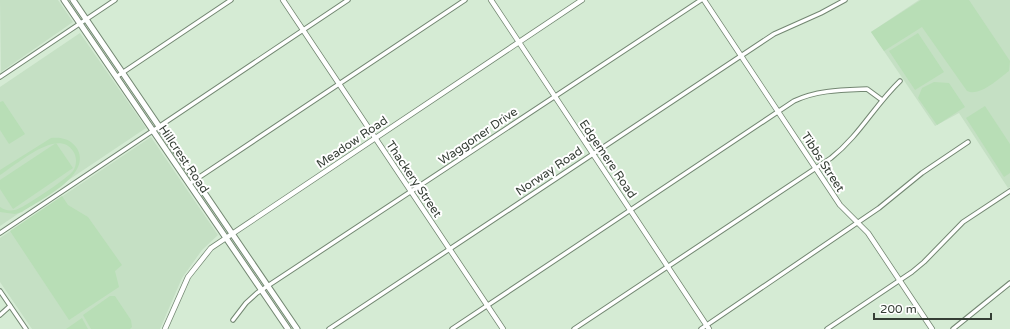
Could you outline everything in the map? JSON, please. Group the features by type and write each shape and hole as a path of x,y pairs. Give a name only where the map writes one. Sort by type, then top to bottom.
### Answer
{"main road":[{"name":"Hillcrest Road","path":"64,0 225,238 297,329"},
{"name":"Hillcrest Road","path":"73,0 231,233 288,329"}],"street":[{"path":"0,77 115,0"},
{"path":"116,77 231,0"},
{"name":"Thackery Street","path":"283,0 502,329"},
{"path":"0,233 348,0"},
{"path":"189,184 465,0"},
{"name":"Edgemere Road","path":"491,0 708,327"},
{"name":"Meadow Road","path":"165,329 188,277 194,267 210,248 582,0"},
{"name":"Waggoner Drive","path":"233,320 246,303 265,288 701,0"},
{"name":"Tibbs Street","path":"704,0 840,204 868,233 932,329"},
{"name":"Norway Road","path":"329,329 774,34 821,13 845,0"},
{"path":"574,329 816,168 844,147 862,129 882,100 900,81"},
{"path":"452,329 778,111 804,96 830,91 867,89 882,100"},
{"path":"701,329 708,327 893,198 927,170 968,142"},
{"path":"827,329 924,262 963,222 1010,191"},
{"path":"953,329 1010,283"},
{"path":"0,291 26,329"},
{"path":"0,315 10,306"}],"shaded area":[{"path":"0,0 58,0 73,22 1,72"},
{"path":"919,0 1010,0 1010,187 1008,188 959,113 935,126 871,32"},
{"path":"921,0 969,0 1010,61 1009,71 989,86 978,92 967,91 922,27 884,51 871,32"},
{"path":"80,33 146,128 0,226 0,87"},
{"path":"918,33 944,72 915,90 889,51"},
{"path":"934,82 949,83 965,107 937,125 918,98 922,88"},
{"path":"3,101 25,134 9,144 0,130 0,102"},
{"path":"985,106 1010,144 1010,173 1004,177 966,118"},
{"path":"151,137 218,235 202,250 182,278 160,329 32,329 0,282 0,238"},
{"path":"51,138 65,139 76,147 80,157 78,167 72,176 52,193 22,212 15,214 0,212 0,207 7,210 15,210 19,208 54,186 73,171 76,164 76,158 73,151 66,145 58,143 48,145 37,150 0,175 0,170"},
{"path":"56,143 73,168 13,209 0,189 0,180"},
{"path":"62,196 68,205 88,217 122,265 115,271 119,287 69,320 10,231"},
{"path":"110,296 115,296 131,320 132,327 130,329 91,329 83,315"},
{"path":"82,318 88,329 66,329"}]}
